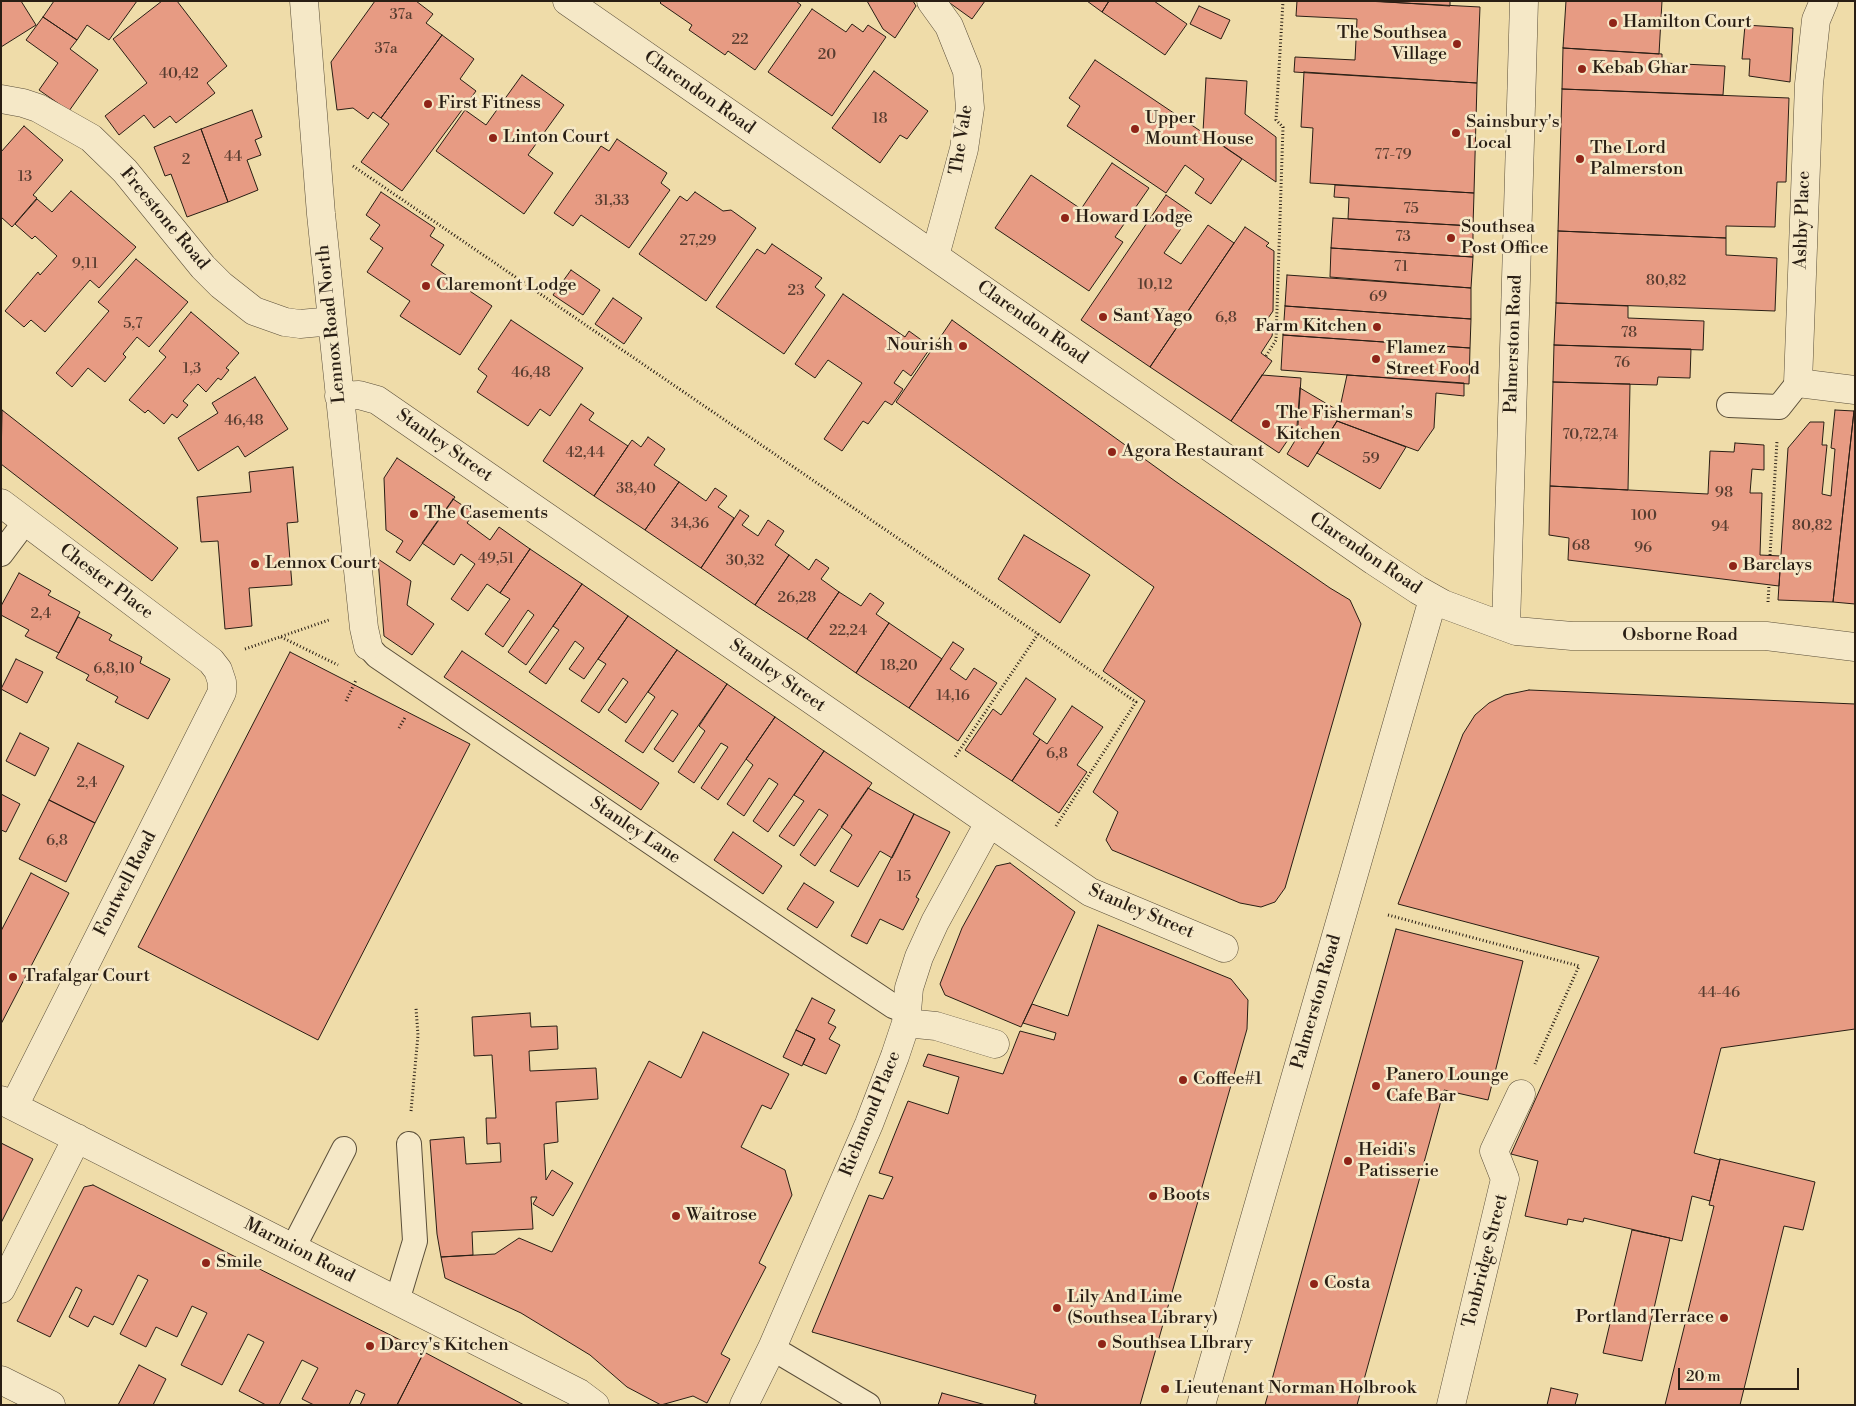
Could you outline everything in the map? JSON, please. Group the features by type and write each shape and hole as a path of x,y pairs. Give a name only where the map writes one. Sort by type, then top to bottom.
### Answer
{"street":[{"name":"Lennox Road North","path":"304,1 339,396 362,608 368,646"},
{"name":"The Vale","path":"931,1 949,26 967,71 970,108 964,149 934,256"},
{"name":"Palmerston Road","path":"1506,627 1524,1"},
{"name":"Ashby Place","path":"1798,383 1808,84 1816,20 1824,1"},
{"name":"Clarendon Road","path":"578,4 934,256 1374,561 1443,604 1506,627"},
{"name":"Freestone Road","path":"1,99 38,108 91,138 125,171 202,268 254,311 285,322 300,324 332,321"},
{"path":"1798,383 1855,390"},
{"name":"Stanley Street","path":"339,396 359,395 377,400 1090,892 1224,948"},
{"name":"Chester Place","path":"1,503 211,661"},
{"name":"Palmerston Road","path":"1201,1405 1432,598"},
{"name":"Osborne Road","path":"1506,627 1516,631 1572,636 1766,636 1855,647"},
{"name":"Fontwell Road","path":"7,1103 222,692 222,682 218,670 211,661"},
{"name":"Richmond Place","path":"744,1405 772,1348 869,1124 895,1056 906,1017 909,988 919,957 935,922 989,823"},
{"path":"906,1017 995,1044"},
{"name":"Tonbridge Street","path":"1451,1405 1505,1179 1494,1151 1521,1094"},
{"name":"Marmion Road","path":"7,1103 579,1393 595,1405"},
{"path":"1,1289 77,1138"},
{"path":"1,1380 52,1405"}],"lane":[{"path":"1729,405 1779,407 1798,383"},
{"path":"1,554 25,522"},
{"name":"Stanley Lane","path":"368,646 377,656 406,676 893,1006 906,1017"},
{"path":"397,1301 415,1241 409,1144"},
{"path":"293,1248 344,1149"},
{"path":"772,1348 868,1405"}],"path":[{"path":"1266,356 1276,340 1283,127 1276,120 1283,1"},
{"path":"315,140 1136,702 1037,856"},
{"path":"1770,555 1779,407"},
{"path":"211,661 362,608"},
{"path":"936,786 1038,634"},
{"path":"280,637 341,666"},
{"path":"346,701 358,675"},
{"path":"1388,915 1579,966 1521,1094"},
{"path":"409,1144 418,1035 416,1008"}],"building":[{"path":"1,1 21,1 36,25 1,47"},
{"path":"54,1 137,1 109,40 87,25 77,40 43,17"},
{"path":"162,1 177,1 227,66 207,83 215,93 176,123 170,116 154,128 144,115 119,135 105,116 147,83 113,39"},
{"path":"375,1 416,1 433,14 426,23 442,35 381,118 373,112 368,119 353,108 337,110 331,62"},
{"path":"662,1 796,1 801,5 755,70 728,51 725,55 689,30 692,25 660,3"},
{"path":"867,1 913,1 916,6 895,38 883,29"},
{"path":"947,1 985,1 972,19"},
{"path":"1087,1 1109,1 1102,12"},
{"path":"1109,1 1154,1 1187,24 1165,55 1102,12"},
{"path":"1297,1 1366,1 1480,7 1477,83 1294,72 1295,57 1355,60 1357,19 1296,16"},
{"path":"1373,1 1450,1 1450,6"},
{"name":"Hamilton Court","path":"1566,1 1662,1 1659,54 1563,48"},
{"path":"1199,6 1230,20 1221,39 1190,24"},
{"path":"812,9 846,32 852,24 863,32 868,25 886,37 832,116 768,72"},
{"path":"43,17 77,40 70,49 98,70 69,111 39,90 58,63 26,40"},
{"path":"1745,25 1793,28 1790,82 1749,76 1750,59 1742,59"},
{"name":"First Fitness","path":"442,35 474,59 460,79 476,91 402,191 361,162 389,124 381,118"},
{"path":"1563,48 1662,54 1662,63 1725,66 1723,95 1562,89"},
{"name":"Upper Mount House","path":"1095,60 1242,159 1211,204 1195,193 1204,179 1185,165 1166,193 1067,126 1080,106 1069,98"},
{"path":"874,71 928,111 907,139 900,135 880,163 832,128"},
{"path":"1304,72 1477,83 1474,193 1310,183 1313,128 1301,127"},
{"name":"Linton Court","path":"522,75 564,105 528,155 553,173 524,214 436,151 465,110 486,125"},
{"path":"1206,78 1247,81 1245,114 1276,137 1276,182 1203,132"},
{"path":"1562,89 1789,98 1786,182 1777,182 1775,227 1726,226 1726,238 1558,231"},
{"path":"252,110 262,137 255,140 261,155 247,160 258,190 228,202 201,129"},
{"path":"24,126 63,160 33,195 37,198 12,227 1,217 1,152"},
{"path":"201,129 228,202 187,217 171,174 165,176 154,147"},
{"path":"617,139 667,173 661,183 670,190 629,248 581,215 573,226 554,213 601,146 609,151"},
{"name":"Howard Lodge","path":"1112,163 1149,188 1115,237 1123,242 1089,291 995,228 1031,175 1081,209"},
{"path":"1335,185 1474,193 1473,226 1348,219 1349,198 1334,197"},
{"path":"71,191 136,247 99,288 90,280 45,332 31,320 24,327 5,311 38,272 40,275 57,256 35,236 32,239 15,224 37,199 52,212"},
{"name":"Claremont Lodge","path":"381,192 435,228 430,236 444,245 431,265 492,306 460,355 400,316 410,301 367,272 383,248 370,239 380,225 366,215"},
{"path":"695,192 723,211 731,210 756,228 706,301 639,254 680,196 687,201"},
{"path":"1166,195 1192,213 1164,253 1181,264 1208,225 1234,243 1150,367 1081,320"},
{"path":"1333,218 1473,226 1473,257 1331,248"},
{"path":"1245,227 1269,243 1266,246 1274,251 1273,311 1264,324 1273,330 1272,336 1261,353 1272,361 1231,421 1150,367"},
{"path":"1558,231 1726,238 1726,255 1777,258 1775,311 1556,303"},
{"path":"772,244 822,278 815,287 825,295 784,354 716,307 757,249 765,254"},
{"path":"1331,248 1473,257 1471,288 1330,277"},
{"path":"136,259 188,302 149,347 137,337 123,354 126,357 105,382 88,368 72,387 56,373 109,311 98,302"},
{"path":"571,270 600,290 583,315 553,295"},
{"path":"1287,275 1471,288 1471,319 1285,306"},
{"path":"843,294 905,337 909,331 931,347 911,376 903,370 894,383 903,389 892,405 885,401 868,424 863,421 842,451 824,439 862,383 828,360 815,378 795,364"},
{"path":"613,298 642,318 624,344 595,324"},
{"path":"1556,303 1628,306 1628,318 1704,321 1703,350 1554,345"},
{"name":"Farm Kitchen","path":"1285,306 1471,319 1470,348 1283,335"},
{"path":"191,312 239,353 226,368 229,370 221,380 218,378 206,392 198,384 183,401 188,405 177,418 172,414 164,424 148,410 145,413 129,400 166,357 159,351"},
{"path":"511,320 583,368 550,416 540,409 528,426 477,392 487,376 478,369"},
{"path":"952,320 1175,481 1350,600 1361,624 1285,888 1275,902 1261,907 1240,903 1112,850 1106,840 1118,812 1093,792 1145,701 1103,671 1154,587 896,402"},
{"name":"Flamez Street Food","path":"1283,335 1470,348 1469,384 1281,370"},
{"path":"1554,345 1691,349 1690,378 1658,377 1657,385 1553,382"},
{"path":"1262,375 1301,378 1298,425 1279,453 1231,421"},
{"path":"1347,375 1464,383 1464,396 1436,393 1434,428 1418,451 1337,421"},
{"path":"255,377 288,429 245,457 238,446 198,471 178,438 218,413 212,403"},
{"path":"1553,382 1630,384 1628,490 1550,486"},
{"path":"1300,388 1339,411 1337,421 1308,467 1287,454 1302,429 1297,426"},
{"path":"581,404 594,413 589,420 628,446 594,496 543,461"},
{"path":"2,410 178,548 152,581 1,464"},
{"path":"1835,410 1854,411 1833,602 1778,600 1788,448 1810,422 1824,422 1822,445 1827,445 1822,494 1831,496 1835,449 1831,448"},
{"path":"1855,411 1855,604 1833,602"},
{"path":"1337,421 1406,447 1380,489 1317,453"},
{"path":"648,437 665,449 654,465 679,482 645,530 594,496 632,440 641,447"},
{"path":"1735,443 1764,445 1764,470 1752,469 1750,493 1762,493 1760,555 1781,556 1779,586 1568,560 1569,538 1549,535 1550,486 1708,494 1710,451 1734,452"},
{"name":"The Casements","path":"397,458 455,497 410,561 396,552 403,541 386,530 384,478"},
{"name":"Lennox Court","path":"293,467 298,522 287,523 292,585 249,588 252,626 225,629 218,541 201,542 197,497 251,492 249,472"},
{"path":"679,482 706,501 715,488 727,496 718,507 734,518 701,568 645,530"},
{"path":"453,499 474,513 467,523 490,540 499,527 530,549 500,593 487,584 468,611 451,599 475,564 461,554 454,565 422,543"},
{"path":"740,510 749,516 742,525 758,536 768,520 784,531 775,545 789,555 755,605 701,568"},
{"path":"1024,535 1090,575 1060,623 998,579"},
{"path":"530,549 582,584 526,665 508,652 534,615 528,610 503,647 485,634 510,599 500,593"},
{"path":"789,555 809,570 816,559 829,568 821,579 839,592 807,639 755,605"},
{"path":"378,559 411,581 407,605 434,624 412,655 384,636"},
{"path":"19,573 51,591 48,595 80,612 59,653 25,636 29,630 1,615 1,606"},
{"path":"582,584 628,616 584,679 569,669 584,648 575,641 546,684 529,672 559,630 553,626"},
{"path":"839,592 861,606 870,593 884,603 876,614 889,623 856,673 807,639"},
{"path":"628,616 677,650 626,723 608,710 628,682 623,678 599,713 581,701 606,664 598,659"},
{"path":"78,617 112,635 109,640 142,657 140,663 170,679 148,719 115,702 118,697 86,680 89,675 56,658"},
{"path":"889,623 942,659 909,708 856,673"},
{"path":"953,642 964,649 950,669 966,680 974,668 997,683 958,741 909,708"},
{"path":"677,650 727,684 673,762 654,749 678,714 672,710 643,753 625,741 655,697 648,692"},
{"path":"462,651 659,783 641,810 444,677"},
{"path":"290,652 470,744 318,1040 138,947"},
{"path":"16,659 43,672 27,703 1,689"},
{"path":"1026,678 1056,699 1033,734 1040,739 1012,781 965,750 993,709 1001,715"},
{"path":"727,684 775,717 718,800 701,788 728,747 721,743 694,783 678,772 705,731 699,726"},
{"path":"1529,690 1855,704 1855,1029 1721,1048 1694,1153 1720,1160 1710,1201 1692,1196 1682,1241 1584,1218 1583,1222 1568,1219 1567,1225 1525,1216 1538,1161 1511,1154 1599,957 1398,904 1463,734 1475,715 1489,703 1505,695"},
{"path":"1072,706 1103,727 1077,765 1087,772 1059,813 1012,781 1040,739 1047,744"},
{"path":"775,717 824,751 768,832 753,821 778,784 769,778 744,816 727,804 753,765 746,759"},
{"path":"20,733 49,748 35,776 6,761"},
{"path":"78,743 124,766 95,823 49,800"},
{"path":"824,751 872,783 815,866 800,855 828,815 819,809 794,846 779,836 804,801 794,795"},
{"path":"868,788 914,814 892,858 880,851 858,887 830,871 852,835 841,827"},
{"path":"1,794 20,804 6,832 1,830"},
{"path":"49,800 95,823 66,882 19,859"},
{"path":"914,814 950,832 916,897 919,899 903,930 880,919 867,944 851,936"},
{"path":"733,832 782,866 763,894 714,860"},
{"path":"1010,863 1075,912 1021,1027 945,995 940,984 962,928 996,866"},
{"name":"Trafalgar Court","path":"31,873 69,893 1,1024 1,931"},
{"path":"804,883 834,902 817,928 787,909"},
{"path":"1098,925 1231,979 1248,1000 1247,1029 1140,1405 1040,1405 1034,1403 1036,1395 812,1332 869,1195 883,1199 893,1177 879,1173 908,1101 948,1114 959,1077 923,1066 928,1054 1003,1074 1020,1031 1054,1040 1056,1033 1023,1023 1032,1004 1068,1016"},
{"path":"1396,929 1523,961 1488,1100 1444,1090 1357,1405 1265,1405"},
{"path":"812,998 835,1010 828,1023 836,1027 829,1039 840,1045 826,1074 803,1064 815,1039 796,1030"},
{"path":"530,1013 531,1027 557,1026 558,1049 529,1051 530,1071 596,1068 598,1099 556,1102 558,1142 544,1144 546,1180 552,1170 573,1183 553,1216 533,1204 537,1197 531,1197 533,1229 472,1232 473,1255 441,1257 437,1234 430,1140 464,1137 466,1164 501,1162 500,1143 487,1144 486,1118 496,1118 492,1055 474,1056 472,1017"},
{"path":"796,1030 815,1039 802,1066 783,1057"},
{"name":"Waitrose","path":"703,1032 789,1074 771,1109 762,1105 741,1147 785,1170 792,1195 759,1263 766,1267 721,1354 730,1359 707,1403 693,1396 661,1405 627,1387 590,1355 521,1313 445,1278 441,1257 495,1254 519,1238 552,1252 649,1061 681,1078"},
{"path":"1,1143 33,1159 1,1223"},
{"name":"Portland Terrace","path":"1720,1159 1815,1182 1803,1230 1784,1226 1740,1405 1665,1405 1714,1206 1709,1205"},
{"path":"93,1185 424,1352 397,1405 360,1405 365,1394 356,1390 349,1405 314,1405 302,1399 318,1368 302,1360 279,1405 266,1405 239,1391 264,1342 248,1334 222,1385 181,1365 207,1313 192,1306 177,1337 156,1327 146,1347 120,1334 148,1280 138,1275 113,1325 94,1316 88,1327 69,1317 82,1290 76,1287 50,1337 17,1321 84,1187"},
{"path":"1632,1230 1670,1238 1642,1361 1603,1353"},
{"path":"424,1352 524,1405 397,1405"},
{"path":"139,1365 166,1379 153,1405 118,1405"},
{"path":"1551,1388 1578,1394 1575,1405 1547,1405"},
{"path":"942,1393 986,1405 938,1405"}],"place":[{"name":"Hamilton Court","path":"1613,23"},
{"name":"The Southsea Village","path":"1457,44"},
{"name":"Kebab Ghar","path":"1582,69"},
{"name":"First Fitness","path":"428,104"},
{"name":"Upper Mount House","path":"1135,129"},
{"name":"Sainsbury's Local","path":"1456,133"},
{"name":"Linton Court","path":"493,138"},
{"name":"The Lord Palmerston","path":"1580,159"},
{"name":"Howard Lodge","path":"1065,218"},
{"name":"Southsea Post Office","path":"1451,238"},
{"name":"Claremont Lodge","path":"426,286"},
{"name":"Sant Yago","path":"1103,317"},
{"name":"Farm Kitchen","path":"1377,327"},
{"name":"Nourish","path":"963,346"},
{"name":"Flamez Street Food","path":"1376,359"},
{"name":"The Fisherman's Kitchen","path":"1266,424"},
{"name":"Agora Restaurant","path":"1112,452"},
{"name":"The Casements","path":"414,514"},
{"name":"Lennox Court","path":"255,564"},
{"name":"Barclays","path":"1733,566"},
{"name":"Trafalgar Court","path":"13,977"},
{"name":"Coffee#1","path":"1183,1080"},
{"name":"Panero Lounge Cafe Bar","path":"1376,1086"},
{"name":"Heidi's Patisserie","path":"1348,1161"},
{"name":"Boots","path":"1153,1196"},
{"name":"Waitrose","path":"676,1216"},
{"name":"Smile","path":"206,1263"},
{"name":"Costa","path":"1314,1284"},
{"name":"Lily And Lime (Southsea Library)","path":"1057,1308"},
{"name":"Portland Terrace","path":"1724,1318"},
{"name":"Southsea LIbrary","path":"1102,1344"},
{"name":"Darcy's Kitchen","path":"370,1346"},
{"name":"Lieutenant Norman Holbrook","path":"1165,1389"}]}
